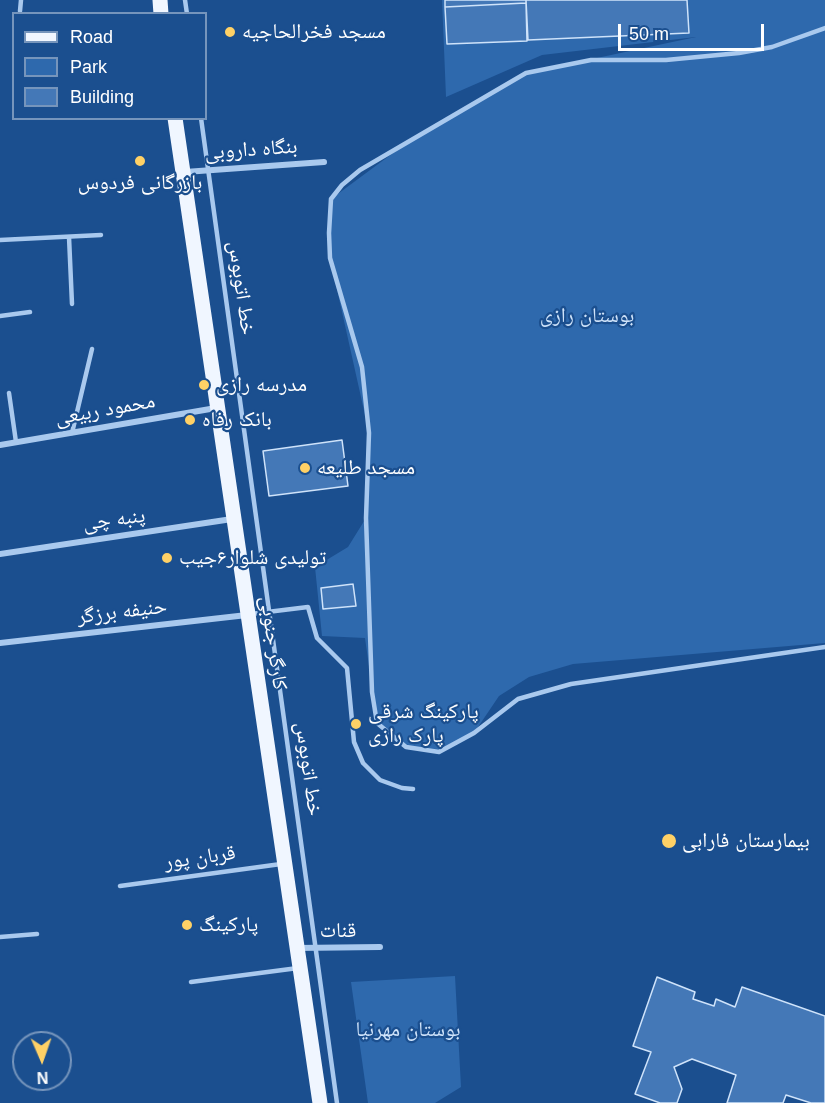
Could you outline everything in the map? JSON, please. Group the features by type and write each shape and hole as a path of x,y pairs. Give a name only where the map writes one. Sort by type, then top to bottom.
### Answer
{"main road":[{"name":"کارگر جنوبی","path":"175,120 181,172 320,1103"}],"street":[{"name":"بنگاه داروبی","path":"181,172 324,162"},
{"name":"محمود ربیعی","path":"0,445 216,408"},
{"name":"پنبه چی","path":"0,554 233,519"},
{"name":"حنیفه برزگر","path":"0,643 247,615"},
{"name":"قنات","path":"297,948 380,947"}],"lane":[{"path":"21,0 21,11"},
{"path":"825,28 772,47 739,53 666,60 591,60 526,74 360,170 342,185 331,199 329,233 330,258 362,367 369,433 366,518 372,692 377,723 406,747 439,752 474,733 518,699 571,684 825,648"},
{"name":"خط اتوبوس","path":"201,120 337,1103"},
{"path":"0,240 100,236"},
{"path":"69,237 72,304"},
{"path":"0,316 30,312"},
{"path":"72,432 92,349"},
{"path":"9,393 16,442"},
{"path":"247,615 308,607 317,638 347,668 354,742 363,763 380,780 402,788 413,789"},
{"name":"قربان پور","path":"120,886 284,863"},
{"path":"0,937 37,934"},
{"path":"191,982 300,968"}],"green space":[{"name":"بوستان رازی","path":"442,0 825,0 825,643 573,664 529,677 499,696 474,733 439,752 406,747 377,723 365,638 322,636 315,567 348,547 366,518 369,433 330,258 331,199 412,139 526,73 696,37 542,55 446,97"},
{"name":"بوستان مهرنیا","path":"455,976 461,1087 435,1103 368,1103 351,982"}],"building":[{"path":"445,0 526,0 526,3 445,7"},
{"path":"526,0 687,0 689,33 528,40"},
{"path":"526,3 527,41 447,44 445,7"},
{"name":"مسجد طلیعه","path":"342,440 348,486 269,496 263,451"},
{"path":"353,584 356,606 323,609 321,588"},
{"path":"657,977 695,992 693,999 714,1006 716,999 735,1007 742,987 825,1016 825,1103 811,1103 786,1095 783,1103 727,1103 736,1075 692,1059 674,1067 682,1089 677,1103 660,1103 635,1094 651,1052 633,1046"}],"place":[{"name":"مسجد فخرالحاجیه","path":"230,32"},
{"name":"بازرگانی فردوس","path":"140,161"},
{"name":"مدرسه رازی","path":"204,385"},
{"name":"بانک رفاه","path":"190,420"},
{"name":"مسجد طلیعه","path":"305,468"},
{"name":"تولیدی شلوار۶جیب","path":"167,558"},
{"name":"پارکینگ شرقی پارک رازی","path":"356,724"},
{"name":"بیمارستان فارابی","path":"669,841"},
{"name":"پارکینگ","path":"187,925"}]}
